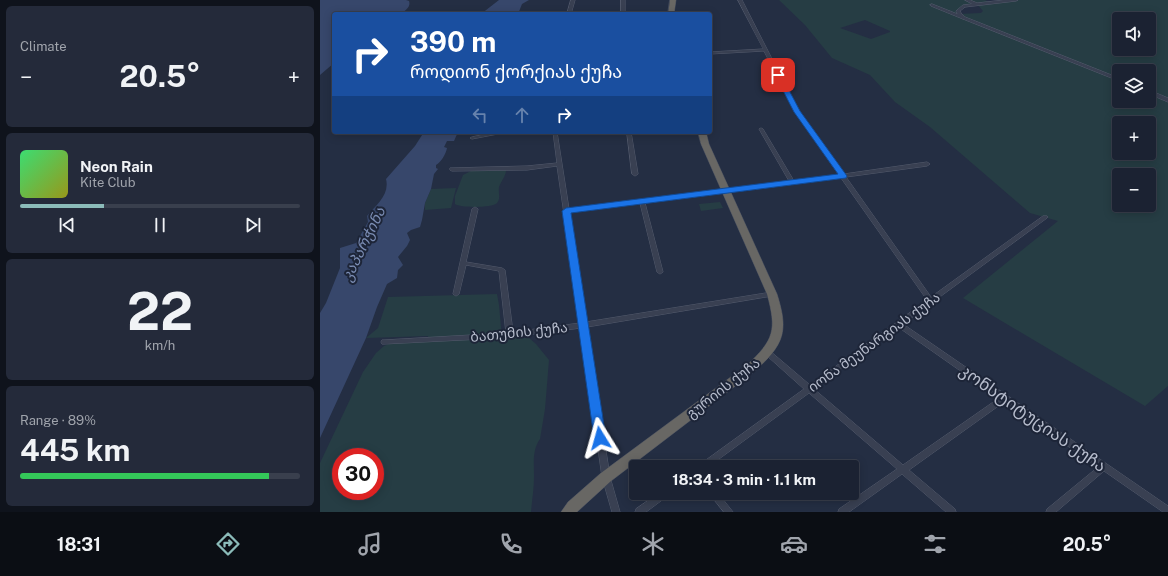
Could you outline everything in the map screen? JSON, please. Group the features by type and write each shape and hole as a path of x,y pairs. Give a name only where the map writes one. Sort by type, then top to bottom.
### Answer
{"highway":[{"path":"671,12 673,0"},
{"name":"გურიის ქუჩა","path":"568,512 606,477 751,368 768,353 777,334 779,324 778,313 772,294 705,144 702,134"}],"street":[{"path":"570,12 573,0"},
{"path":"623,0 623,12"},
{"path":"740,0 797,112 930,300"},
{"path":"967,0 977,4"},
{"path":"964,18 958,14 960,9 977,4 1016,0"},
{"path":"932,5 1112,77"},
{"path":"712,53 766,50"},
{"path":"1156,95 1168,100"},
{"path":"762,129 792,182"},
{"path":"472,138 493,134"},
{"path":"555,134 606,477 616,512"},
{"path":"629,134 635,174"},
{"path":"452,169 526,168 559,164"},
{"path":"566,211 927,164"},
{"path":"642,201 660,272"},
{"path":"456,294 475,209"},
{"name":"იონა მეუნარგიას ქუჩა","path":"712,460 1045,217"},
{"path":"463,263 502,270 510,335"},
{"name":"ბათუმის ქუჩა","path":"384,342 510,335 583,325 772,294"},
{"name":"კონსტიტუციას ქუჩა","path":"898,324 1168,511"},
{"path":"768,353 952,512"},
{"path":"842,512 1004,398"},
{"path":"1050,512 1104,467"},
{"path":"639,512 656,500"},
{"path":"719,500 730,512"}],"shaded area":[{"path":"779,0 985,0 991,3 1000,1 997,0 1168,0 1168,386 1145,406 963,298 1058,221 1030,213 930,127 895,102 870,75 832,58 805,25","holes":["977,4 983,11 981,13 959,14 960,9","865,20 890,32 871,39 840,28"]},
{"path":"473,170 506,170 499,187 498,201 494,205 476,207 455,204 455,196 463,175"},
{"path":"456,188 451,208 425,210 425,203 431,189"},
{"path":"720,202 723,208 701,211 699,204"},
{"path":"497,294 502,338 529,338 549,360 545,409 540,439 537,443 534,457 534,481 531,512 320,512 320,463 363,372 376,353 384,346 391,343 427,340 428,336 366,338 378,328 388,297"}],"water":[{"path":"320,0 409,1 408,8 403,12 332,12 332,65 320,75"},
{"path":"499,0 529,0 522,4 519,12 484,12"},
{"name":"კაპარჭინა","path":"423,134 457,134 454,141 447,141 444,147 447,148 441,160 436,165 436,168 438,169 434,174 431,189 425,203 420,227 407,233 410,240 398,257 403,265 398,270 397,278 387,284 366,338 320,438 320,313 326,303 340,268 340,248 356,243 368,222 367,216 384,195 387,185 386,179 415,146"}],"route":[{"path":"600,438 566,211 843,176 797,112 778,75"}]}
